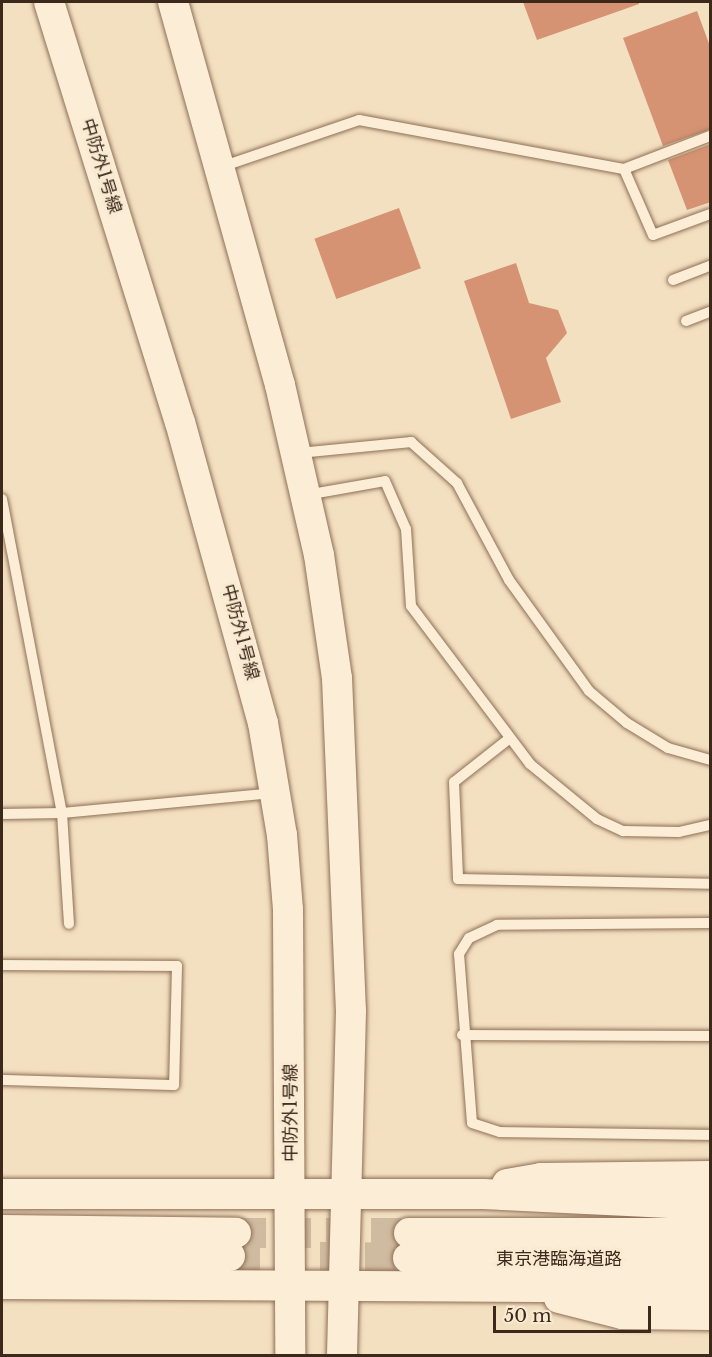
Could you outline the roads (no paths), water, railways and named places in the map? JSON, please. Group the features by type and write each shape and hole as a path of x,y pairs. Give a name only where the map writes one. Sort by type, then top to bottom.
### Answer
{"street":[{"name":"中防外1号線","path":"50,2 252,673 275,793 288,910 292,1194 290,1356"},
{"path":"173,2 221,167 296,454 337,678 351,1011 342,1356"},
{"path":"483,1194 513,1182 541,1178 711,1176"},
{"path":"2,1194 483,1194 711,1205"},
{"path":"2,1230 233,1245 2,1256"},
{"name":"東京港臨海道路","path":"711,1233 409,1245 711,1260"},
{"path":"2,1284 711,1288"},
{"path":"512,1287 622,1314 711,1315"}],"lane":[{"path":"221,167 359,120 624,169 711,136"},
{"path":"624,169 653,235 711,214"},
{"path":"673,280 711,266"},
{"path":"686,321 711,312"},
{"path":"296,454 411,441 457,483 509,580 589,691 627,723 668,748 711,760"},
{"path":"305,495 385,481 406,529 411,606 530,764 597,819 623,831 679,832 711,825"},
{"path":"2,499 62,813 69,924"},
{"path":"510,738 454,782 458,879 711,884"},
{"path":"2,814 62,813 275,793"},
{"path":"711,924 497,925 469,938 459,954 462,1035 472,1123 500,1132 711,1135"},
{"path":"2,965 177,966 174,1085 2,1080"},
{"path":"462,1035 711,1036"}],"tunnel":[{"path":"236,1233 409,1233"},
{"path":"230,1256 408,1258"}]}
